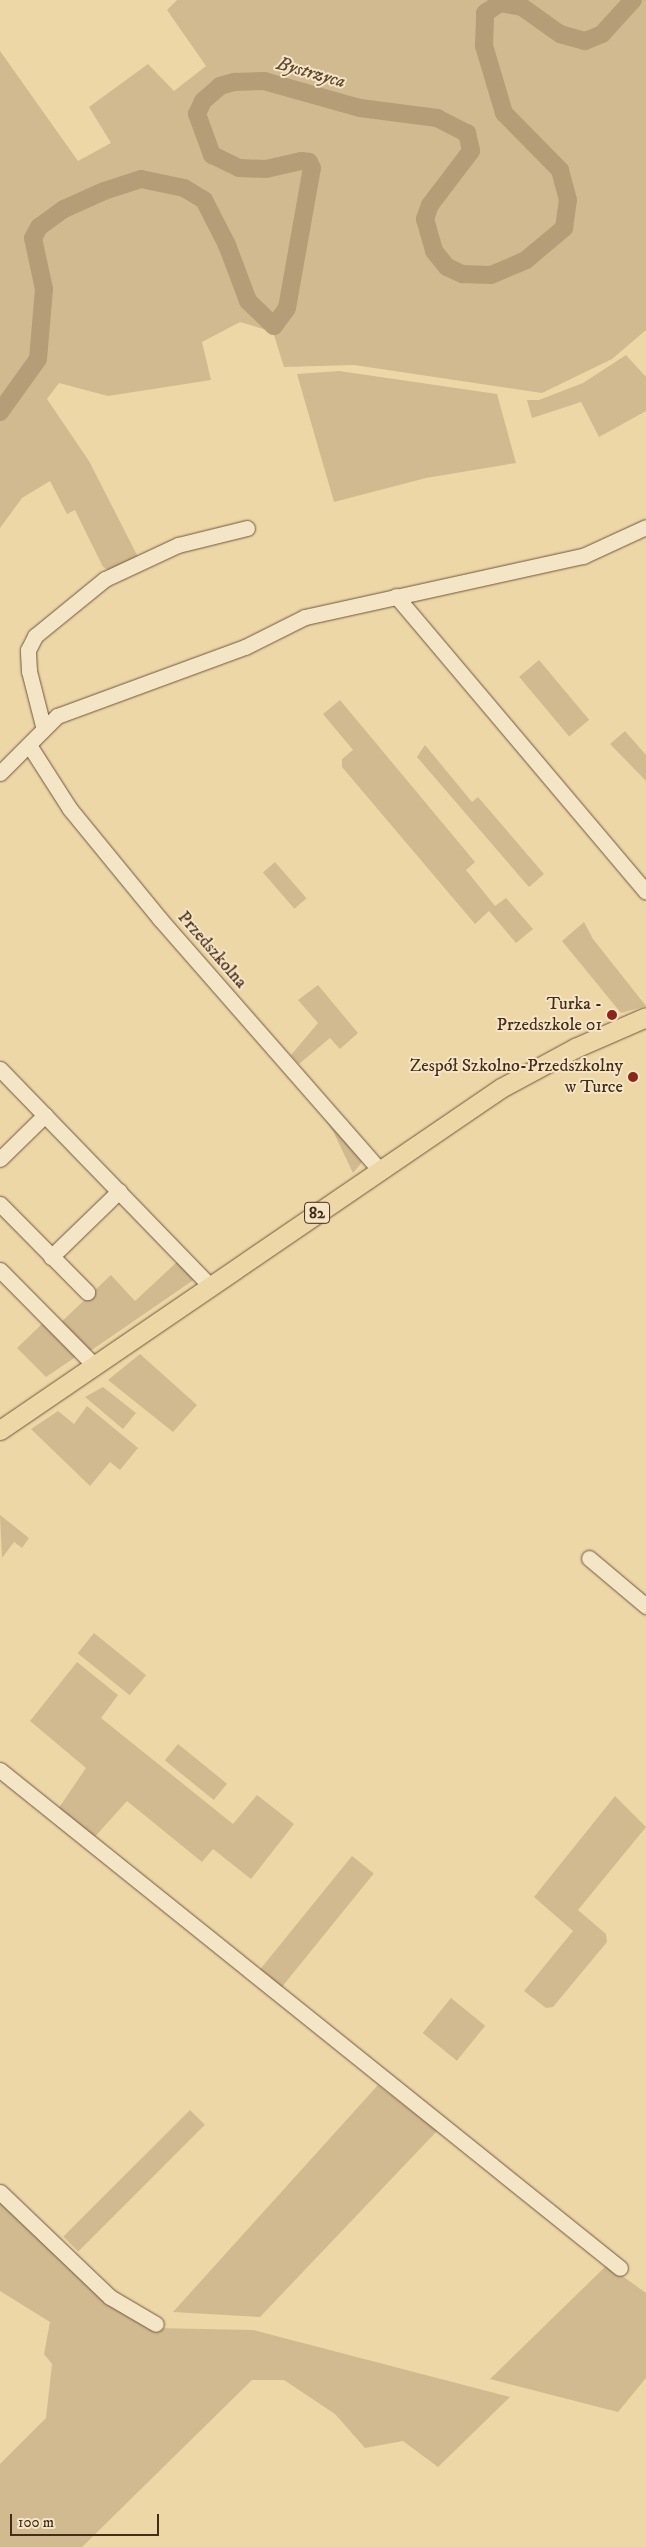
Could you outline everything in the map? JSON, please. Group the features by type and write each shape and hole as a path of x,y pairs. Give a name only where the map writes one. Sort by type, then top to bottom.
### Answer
{"main road":[{"name":"82","path":"0,1430 380,1170 528,1072 646,1017"}],"street":[{"path":"0,774 29,745 43,726 82,705 245,647 305,617 583,556 646,527"},
{"path":"43,726 29,671 28,650 34,636 105,579 178,545 247,528"},
{"path":"396,596 646,892"},
{"name":"Przedszkolna","path":"29,745 70,809 160,919 380,1170"},
{"path":"0,1070 210,1286"},
{"path":"0,1159 45,1115"},
{"path":"51,1257 119,1191"},
{"path":"0,1204 87,1292"},
{"path":"0,1270 94,1365"},
{"path":"589,1558 646,1606"},
{"path":"0,1770 620,2268"},
{"path":"0,2192 110,2297 156,2324"}],"shaded area":[{"path":"177,0 646,0 646,330 612,359 542,393 354,365 284,367 273,332 240,322 202,342 211,380 108,396 59,383 47,399 89,461 139,559 110,571 103,567 75,510 67,514 50,481 22,498 0,528 0,51 78,161 111,143 89,107 148,64 174,91 206,66 167,10"},
{"path":"626,355 646,377 646,411 599,437 581,402 532,418 527,400 539,400 583,383"},
{"path":"339,371 497,394 516,463 426,478 334,502 297,374"},
{"path":"539,660 589,720 569,736 519,677"},
{"path":"340,700 475,862 466,870 495,906 506,898 533,929 516,943 489,911 475,924 342,767 342,759 353,750 323,714"},
{"path":"625,731 646,755 646,781 610,744"},
{"path":"425,745 472,802 478,797 544,874 529,887 417,757"},
{"path":"275,862 306,898 294,909 263,872"},
{"path":"584,922 593,939 646,1006 621,1013 562,941"},
{"path":"318,985 358,1033 340,1049 330,1038 299,1064 291,1055 318,1023 298,1000"},
{"path":"323,1116 363,1161 353,1173 334,1133"},
{"path":"178,1261 195,1279 86,1354 58,1325 111,1275 135,1301"},
{"path":"43,1323 77,1356 46,1377 17,1348"},
{"path":"140,1354 197,1405 173,1432 108,1380"},
{"path":"103,1387 136,1413 123,1429 85,1397"},
{"path":"87,1406 138,1448 120,1470 110,1462 90,1486 31,1429 58,1411 74,1424"},
{"path":"0,1515 29,1538 22,1548 14,1542 2,1558"},
{"path":"94,1633 146,1675 130,1695 78,1653"},
{"path":"77,1662 118,1695 101,1718 233,1824 257,1795 294,1824 251,1879 213,1849 202,1862 127,1801 92,1840 56,1812 86,1768 30,1721"},
{"path":"178,1744 227,1784 214,1800 165,1760"},
{"path":"615,1796 646,1827 578,1910 606,1934 607,1942 553,2007 546,2008 524,1991 573,1931 534,1897"},
{"path":"352,1856 374,1874 281,1988 259,1970"},
{"path":"451,1998 485,2026 457,2061 423,2033"},
{"path":"378,2085 437,2131 260,2317 173,2312"},
{"path":"190,2110 205,2125 78,2251 63,2237"},
{"path":"0,2197 109,2300 153,2328 253,2330 510,2397 438,2467 403,2441 365,2448 335,2414 284,2380 252,2380 82,2547 0,2547 0,2464 46,2418 52,2364 44,2354 50,2322 0,2291"},
{"path":"607,2265 646,2293 646,2378 618,2412 490,2379"}],"waterway":[{"name":"Bystrzyca","path":"0,412 38,359 44,289 33,238 39,227 64,209 104,191 141,179 184,188 204,200 227,245 248,301 274,326 287,308 312,168 309,162 301,161 266,169 239,168 212,155 197,114 203,101 220,86 234,82 264,81 360,108 437,118 467,133 471,151 430,205 425,219 434,251 447,267 462,274 491,275 526,260 564,228 568,200 560,170 504,113 484,46 485,13 500,3 522,7 560,34 585,41 602,34 633,0"}],"place":[{"name":"Turka - Przedszkole 01","path":"612,1015"},
{"name":"Zespół Szkolno-Przedszkolny w Turce","path":"633,1077"}]}
